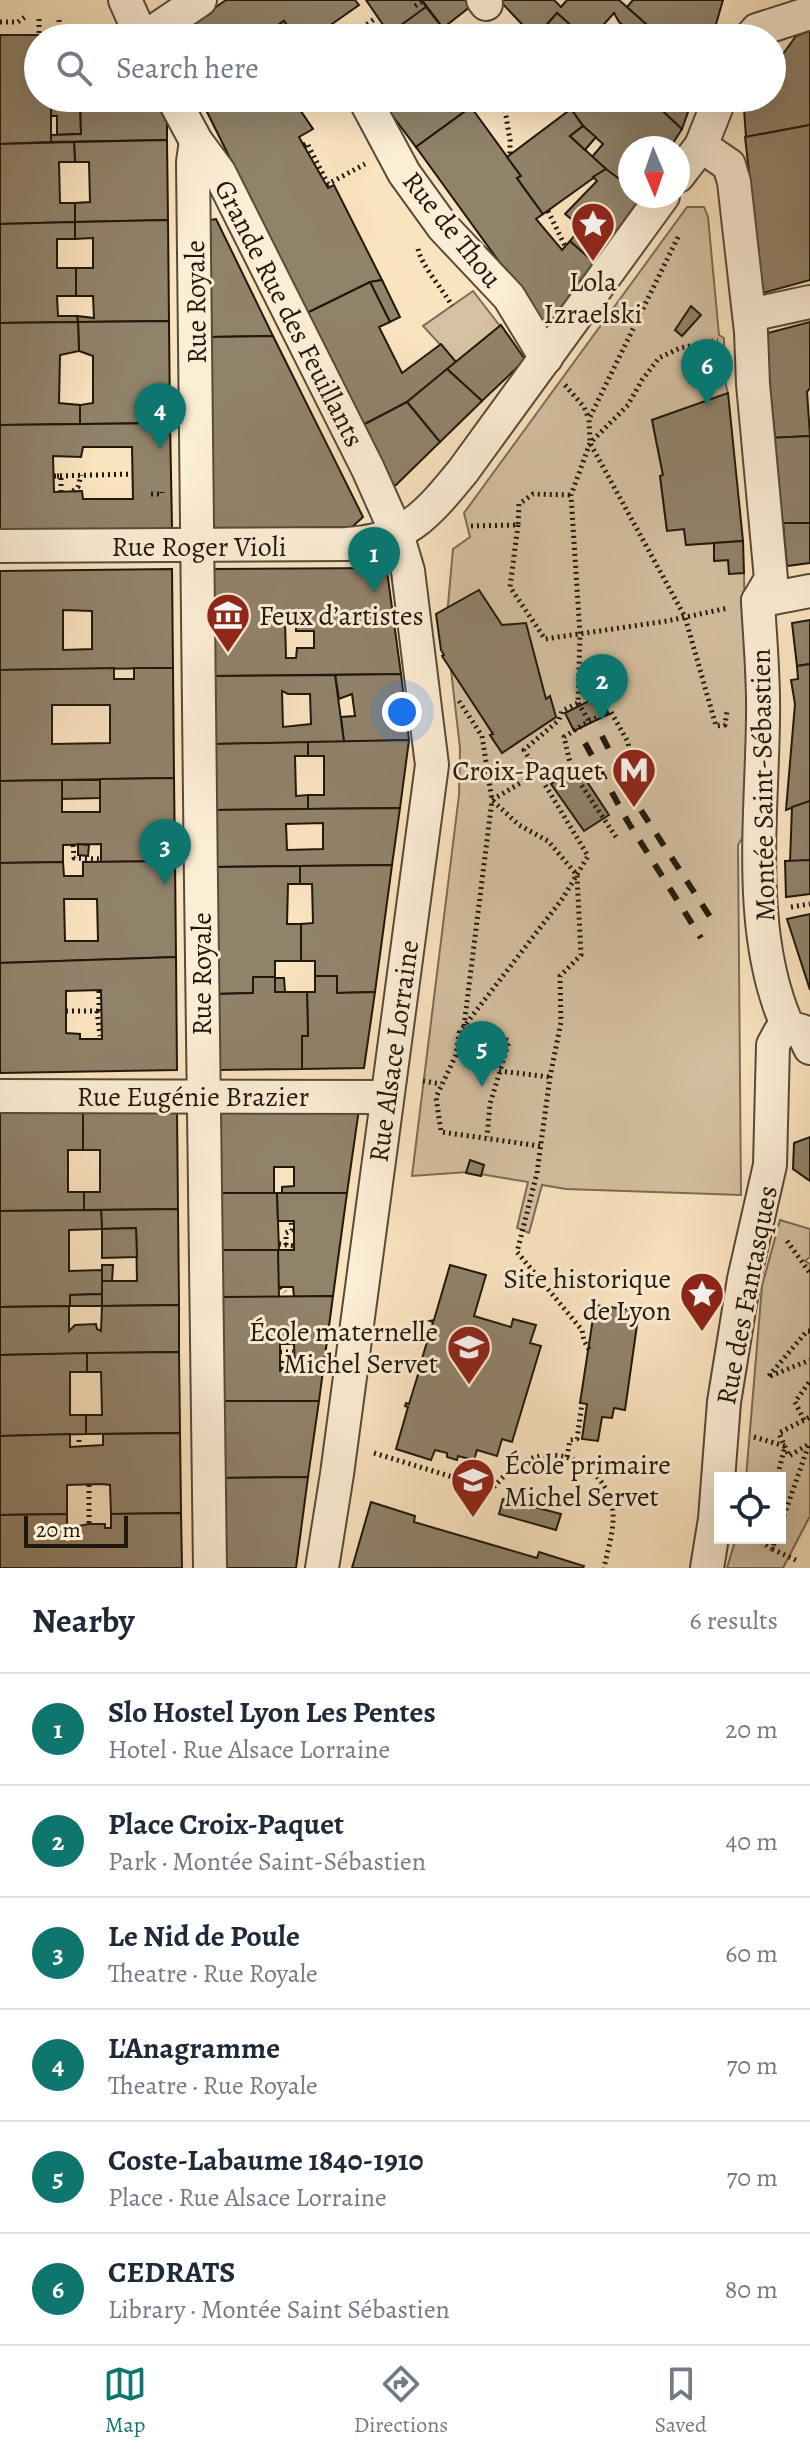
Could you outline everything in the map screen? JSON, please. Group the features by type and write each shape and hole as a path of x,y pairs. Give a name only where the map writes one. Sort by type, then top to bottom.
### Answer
{"street":[{"path":"125,0 136,24"},
{"path":"164,24 200,0"},
{"path":"753,23 810,13"},
{"name":"Grande Rue des Feuillants","path":"180,112 196,141 219,172 368,469 397,534"},
{"name":"Rue de Thou","path":"371,112 404,173 443,227 509,297 554,370"},
{"path":"690,160 701,146 714,112"},
{"name":"Rue Royale","path":"196,141 193,162 202,1095 210,1568"},
{"path":"701,146 729,165 734,182 750,315 771,579 745,604"},
{"path":"397,534 412,526 434,506 554,370 655,208"},
{"path":"750,315 810,302"},
{"name":"Rue Roger Violi","path":"0,546 358,544 397,534"},
{"name":"Rue Alsace Lorraine","path":"322,1568 432,765 408,571 397,534"},
{"path":"745,604 810,591"},
{"name":"Montée Saint-Sébastien","path":"745,604 764,714 759,909 779,1006 799,1038"},
{"name":"Rue des Fantasques","path":"707,1568 715,1519 729,1371 744,1279 770,1165 773,1045 780,1032 799,1038"},
{"name":"Rue Eugénie Brazier","path":"0,1096 386,1097"}],"path":[{"path":"415,6 423,1"},
{"path":"0,22 18,22 25,17"},
{"path":"367,24 376,18"},
{"path":"39,19 39,24"},
{"path":"59,20 59,24"},
{"path":"505,112 510,155"},
{"path":"304,145 307,143 328,184 369,162"},
{"path":"548,211 565,246"},
{"path":"589,419 678,236"},
{"path":"590,443 628,405 659,358 680,348 724,338"},
{"path":"705,343 716,385"},
{"path":"554,370 584,407 589,419 590,443 571,495 580,634 578,703 589,721"},
{"path":"590,443 685,617 716,726 725,725 727,710"},
{"path":"61,492 61,476 54,476 133,474"},
{"path":"73,491 78,487 79,475"},
{"path":"151,494 160,494"},
{"path":"571,495 533,494 519,504 511,590 545,639 685,617 745,604"},
{"path":"471,526 518,525"},
{"path":"458,699 482,736 492,800 464,1027"},
{"path":"540,1146 441,1132 436,1097 456,1055 459,1033 563,898 588,856 524,750 559,720 562,711 578,703"},
{"path":"616,837 572,771 563,742 571,731 611,712 629,749"},
{"path":"492,800 532,776"},
{"path":"492,800 519,825 548,841 577,875 581,955 560,976 561,1022 537,1173 517,1252 582,1330 590,1351"},
{"path":"73,845 74,858 101,859"},
{"path":"787,908 810,904"},
{"path":"99,991 100,1036"},
{"path":"66,1011 99,1011"},
{"path":"459,1033 481,1028 509,1041 490,1104 487,1137"},
{"path":"499,1071 550,1077"},
{"path":"420,1081 441,1084"},
{"path":"279,1244 290,1245 286,1233 292,1230 291,1221"},
{"path":"782,1234 810,1273"},
{"path":"810,1331 768,1377 806,1359 810,1360"},
{"path":"280,1352 293,1352 291,1359 283,1361 281,1369 292,1370"},
{"path":"810,1381 795,1402 807,1418 779,1433 789,1456 810,1444"},
{"path":"568,1454 570,1440 577,1439 582,1403"},
{"path":"753,1437 785,1446"},
{"path":"786,1510 810,1444"},
{"path":"778,1472 785,1446"},
{"path":"366,1450 492,1489 521,1463 544,1456 568,1454 599,1477 608,1492 613,1510 604,1568"},
{"path":"89,1485 89,1524"},
{"path":"765,1544 798,1561"},
{"path":"772,1549 774,1544"}],"shaded area":[{"path":"704,207 708,217 719,335 724,338 728,393 652,420 663,475 660,476 667,530 684,529 686,545 714,543 714,561 728,560 744,573 747,752 743,837 738,845 741,1195 566,1189 542,1185 529,1233 517,1228 528,1182 468,1172 412,1176 459,795 460,748 446,627 453,549 470,537 464,513 686,208"},
{"path":"473,291 500,326 456,362 423,326"},
{"path":"780,1220 810,1229 810,1257 805,1261 810,1264 810,1516 783,1568 727,1568 734,1544 786,1544 786,1472 746,1472 762,1286"}],"building":[{"path":"226,0 355,0 359,5 332,24 286,24 284,21 280,24 192,24"},
{"path":"366,0 422,0 426,7 404,24 382,24"},
{"path":"422,0 466,0 471,6 448,24 440,24"},
{"path":"499,0 554,0 561,7 567,0 619,0 646,24 622,24 614,13 604,24 569,24 557,13 547,24 522,24"},
{"path":"633,0 723,0 716,24 646,24 627,7"},
{"path":"426,7 440,24 402,24"},
{"path":"557,13 569,24 547,24"},
{"path":"810,31 810,125 746,137 744,112 786,112 786,50 796,36"},
{"path":"0,35 24,35 24,112 51,112 51,142 0,144"},
{"path":"51,112 80,112 81,134 57,135 57,116 51,116"},
{"path":"80,112 162,112 167,123 167,140 51,142 51,135 81,134"},
{"path":"207,112 301,112 313,129 299,137 328,188 334,185 382,280 370,282 307,313"},
{"path":"390,112 464,112 416,147"},
{"path":"464,112 475,112 521,176 517,178 543,214 536,219 562,250 570,241 594,262 549,324 542,321 416,147"},
{"path":"567,112 573,112 583,126 570,136 606,169 543,214 517,178 521,176 507,157"},
{"path":"573,112 664,112 682,129 678,136 618,136 618,180 592,157 603,144"},
{"path":"664,112 688,112 682,129"},
{"path":"810,125 810,280 763,293 745,137"},
{"path":"583,126 596,137 585,150 570,136"},
{"path":"167,140 168,220 75,222 75,203 90,202 89,162 75,162 74,142"},
{"path":"74,142 75,162 59,162 60,203 75,203 75,222 0,224 0,144"},
{"path":"606,169 618,178 618,208 633,208 594,262 570,241 581,227 565,214 597,181 593,177"},
{"path":"216,219 273,336 210,337 209,220"},
{"path":"168,220 169,321 78,322 77,316 94,318 93,296 76,296 76,268 93,268 93,238 75,239 75,222"},
{"path":"75,222 75,239 57,239 57,268 76,268 76,296 57,296 58,316 77,316 78,322 0,323 0,224"},
{"path":"382,280 400,317 390,322 370,282"},
{"path":"370,282 390,322 379,327 402,373 441,344 456,362 407,402 363,425 307,313"},
{"path":"691,306 701,315 682,336 675,330"},
{"path":"169,321 170,423 80,424 80,405 93,403 93,356 79,351 78,322"},
{"path":"78,322 79,351 60,355 59,403 80,405 80,424 0,425 0,323"},
{"path":"810,322 810,388 807,392 810,436 775,438 764,334"},
{"path":"501,325 524,361 482,401 447,369"},
{"path":"273,336 363,517 352,527 212,529 210,337"},
{"path":"447,369 482,401 440,442 407,402"},
{"path":"728,393 743,541 686,545 684,529 667,531 660,476 663,475 652,420"},
{"path":"407,402 440,442 393,485 363,425"},
{"path":"170,423 172,527 169,530 0,531 0,425","holes":["83,447 132,447 133,499 83,499 82,491 54,492 53,456 81,457"]},
{"path":"810,436 810,523 776,523 768,438"},
{"path":"783,523 810,523 810,563 787,566"},
{"path":"743,541 744,573 729,574 728,560 714,561 714,543"},
{"path":"383,568 387,571 401,674 213,676 212,569","holes":["285,621 296,621 296,631 314,631 314,648 297,648 296,658 286,658"]},
{"path":"172,569 173,668 0,670 0,571","holes":["63,610 92,611 92,649 63,650"]},
{"path":"479,590 502,625 526,623 546,699 550,696 556,717 502,753 441,650 436,614"},
{"path":"810,620 810,664 797,666 792,623"},
{"path":"810,664 810,801 786,810 795,704 791,680 798,679 797,666"},
{"path":"114,668 114,679 134,679 134,668 173,668 174,778 0,781 0,670","holes":["52,705 110,705 110,743 52,744"]},
{"path":"401,674 409,740 344,742 341,717 355,716 352,694 339,699 335,675"},
{"path":"335,675 344,742 214,744 213,676","holes":["282,691 310,694 311,724 283,727"]},
{"path":"599,696 609,714 574,731 565,713"},
{"path":"409,740 400,808 308,809 308,795 324,795 324,756 308,756 308,742"},
{"path":"308,742 308,756 295,756 296,796 308,795 308,809 214,810 214,744"},
{"path":"578,768 609,815 584,831 551,784"},
{"path":"174,778 175,861 101,862 101,844 63,845 63,862 0,863 0,781 62,780 62,812 100,812 100,779"},
{"path":"62,780 100,780 100,798 62,799"},
{"path":"810,801 810,860 790,862 792,807"},
{"path":"400,808 392,865 215,867 214,810","holes":["323,823 323,849 287,850 286,824"]},
{"path":"78,844 89,845 88,856 78,855"},
{"path":"810,860 810,894 786,897 785,861"},
{"path":"175,861 176,957 0,963 0,863 63,862 64,876 83,876 83,862","holes":["64,899 97,899 98,941 65,941"]},
{"path":"392,865 375,992 337,993 337,976 315,976 315,961 301,961 301,924 313,923 312,884 300,884 300,866"},
{"path":"300,866 300,884 288,884 287,924 301,924 301,961 275,961 275,977 253,977 253,993 216,994 215,867"},
{"path":"810,914 810,990 787,919"},
{"path":"176,957 177,1070 0,1073 0,963","holes":["101,990 102,1039 80,1039 80,1034 66,1033 66,991"]},
{"path":"315,976 337,976 337,993 375,992 364,1068 302,1069 302,1036 308,1036 307,992 315,992"},
{"path":"253,977 275,977 275,992 307,992 308,1036 302,1036 302,1069 217,1070 216,994 253,993"},
{"path":"275,978 284,978 285,992 275,992"},
{"path":"359,1109 347,1193 282,1193 282,1187 294,1186 294,1167 274,1167 274,1193 218,1193 218,1110"},
{"path":"177,1111 178,1209 84,1210 84,1192 100,1192 100,1150 83,1150 83,1112"},
{"path":"0,1112 83,1112 83,1150 68,1150 68,1192 84,1192 84,1210 0,1211"},
{"path":"810,1137 810,1181 793,1169 794,1143"},
{"path":"470,1160 484,1165 481,1176 466,1173"},
{"path":"218,1193 277,1193 279,1250 219,1250"},
{"path":"277,1193 347,1193 333,1296 294,1297 293,1287 278,1287 278,1250 294,1250 294,1221 278,1221"},
{"path":"178,1209 179,1305 102,1306 102,1281 137,1281 136,1228 102,1229 101,1210"},
{"path":"101,1210 102,1229 69,1230 69,1271 102,1270 102,1294 70,1295 70,1306 0,1307 0,1211"},
{"path":"136,1228 137,1257 102,1258 102,1229"},
{"path":"219,1250 278,1250 279,1297 219,1297"},
{"path":"102,1265 113,1265 112,1281 102,1281"},
{"path":"450,1265 486,1275 474,1316 511,1327 513,1319 536,1325 530,1343 541,1346 512,1442 502,1439 497,1456 477,1450 474,1460 458,1456 457,1460 435,1450 431,1460 396,1449 408,1407 405,1406 409,1404 421,1365 418,1361 421,1362 433,1322 430,1321 434,1320"},
{"path":"102,1294 102,1306 70,1306 70,1295"},
{"path":"333,1296 319,1401 220,1401 219,1297","holes":["280,1344 294,1344 295,1370 280,1371"]},
{"path":"179,1305 179,1352 0,1355 0,1307 69,1306 69,1331 75,1325 96,1324 101,1331 102,1306"},
{"path":"595,1305 639,1311 625,1410 614,1408 612,1418 602,1417 598,1441 582,1439 587,1404 580,1403"},
{"path":"179,1352 180,1433 86,1434 86,1415 102,1415 101,1372 87,1372 87,1353"},
{"path":"87,1353 87,1372 70,1372 70,1415 86,1415 86,1434 0,1436 0,1355"},
{"path":"220,1401 319,1401 308,1477 221,1478"},
{"path":"180,1433 181,1513 111,1514 110,1485 102,1484 67,1485 67,1514 0,1515 0,1436 70,1434 70,1447 103,1445 103,1434"},
{"path":"308,1477 296,1568 222,1568 221,1478"},
{"path":"503,1499 561,1514 556,1530 499,1514"},
{"path":"371,1502 415,1516 414,1522 537,1558 539,1552 584,1566 352,1568"},
{"path":"181,1513 182,1568 0,1568 0,1515 67,1514 67,1528 105,1524 105,1528 111,1528 111,1514"}],"railway":[{"path":"602,736 635,801 716,926"},
{"path":"585,743 628,822 701,938"}],"place":[{"name":"Lola Izraelski","path":"593,263"},
{"name":"CEDRATS","path":"707,405"},
{"name":"L'Anagramme","path":"160,449"},
{"name":"Slo Hostel Lyon Les Pentes","path":"374,593"},
{"name":"Feux d’artistes","path":"228,654"},
{"name":"Place Croix-Paquet","path":"602,720"},
{"name":"Croix-Paquet","path":"634,809"},
{"name":"Le Nid de Poule","path":"165,885"},
{"name":"Coste-Labaume 1840-1910","path":"482,1087"},
{"name":"Site historique de Lyon","path":"702,1333"},
{"name":"École maternelle Michel Servet","path":"469,1386"},
{"name":"École primaire Michel Servet","path":"473,1519"}]}
